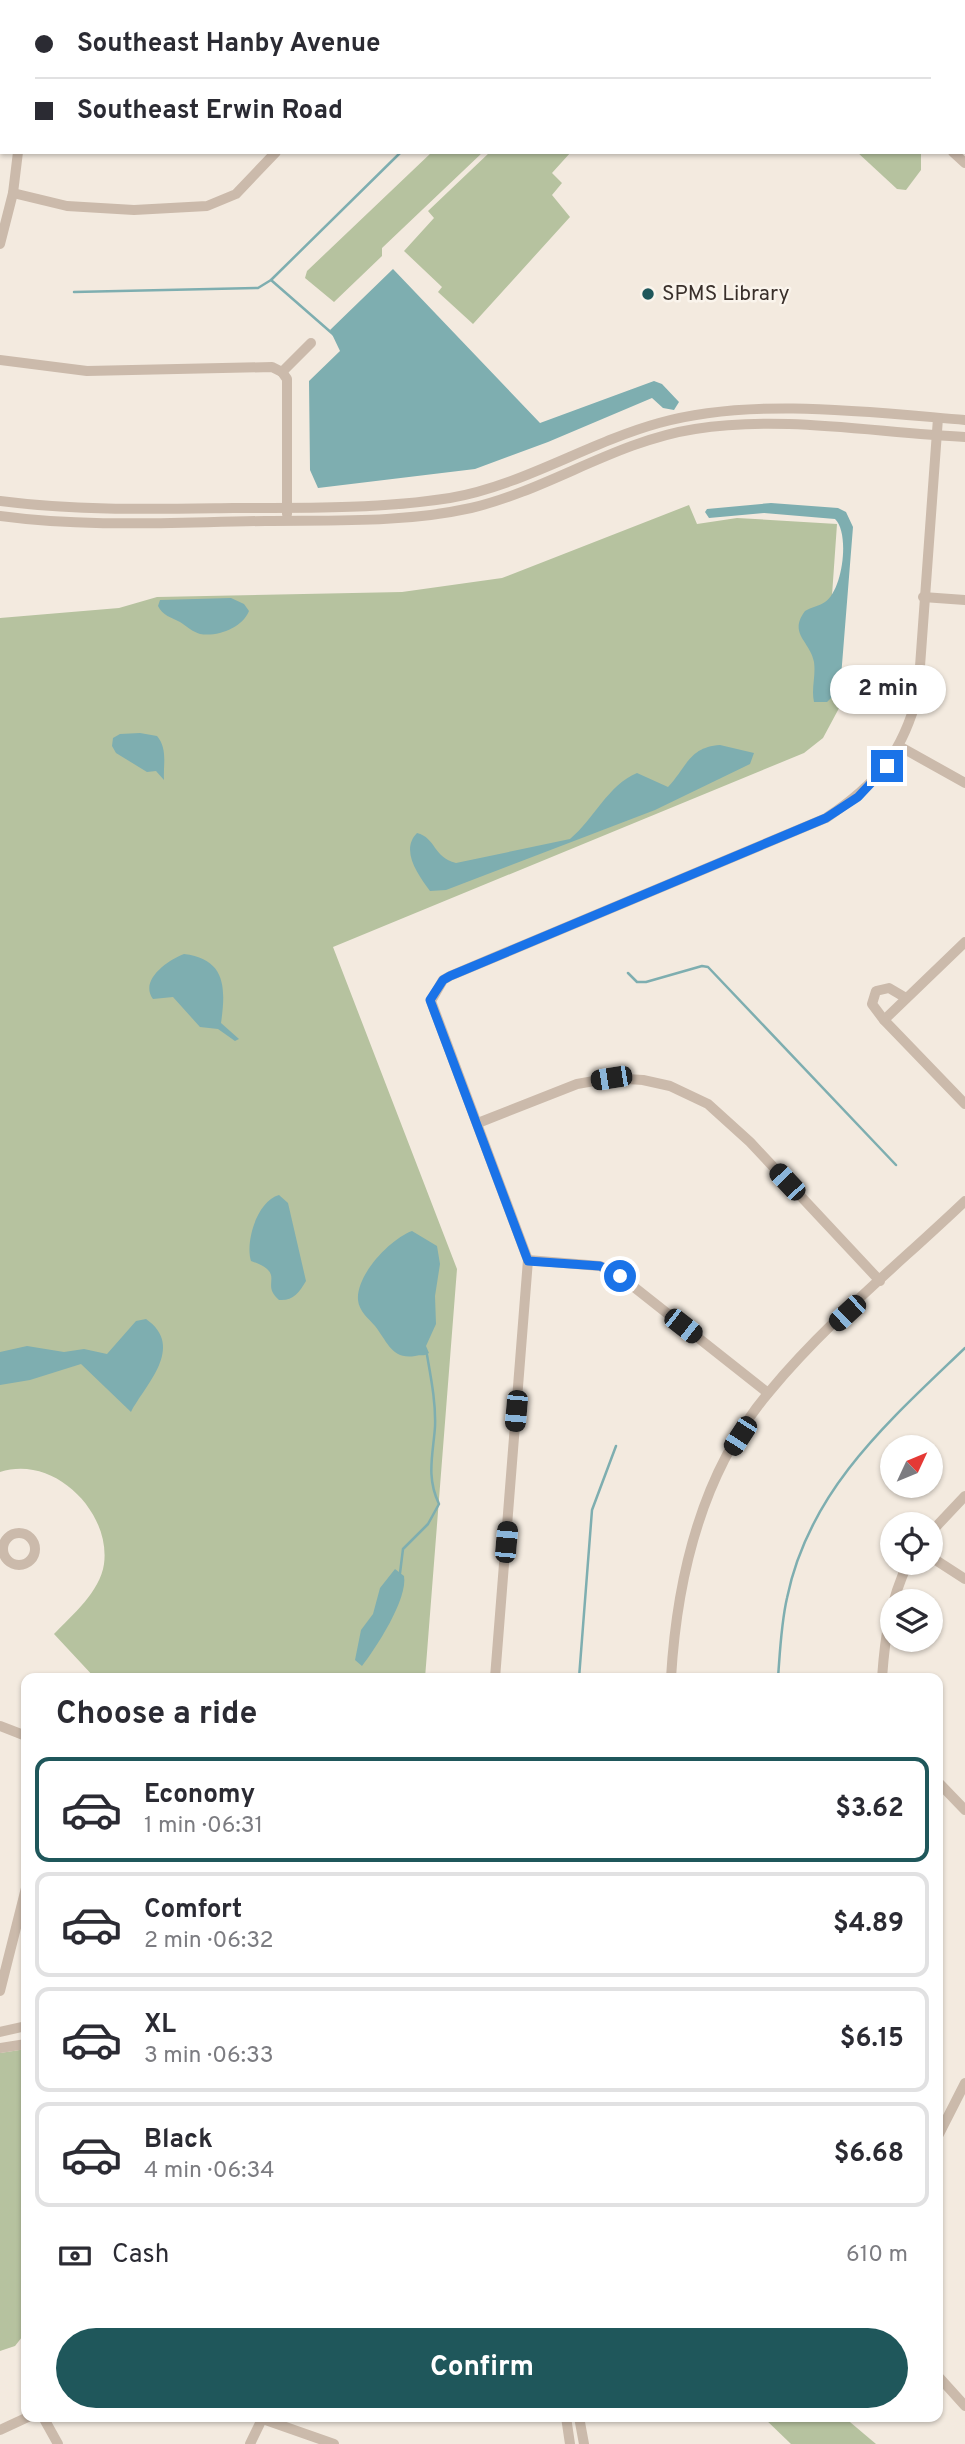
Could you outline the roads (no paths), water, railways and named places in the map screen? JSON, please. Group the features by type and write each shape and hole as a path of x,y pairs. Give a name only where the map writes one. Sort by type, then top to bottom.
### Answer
{"street":[{"path":"0,244 13,193 19,154"},
{"path":"13,193 67,206 134,210 207,206 236,194 274,154"},
{"path":"282,372 311,344"},
{"path":"0,360 87,370 272,367 282,372 287,379 287,520"},
{"path":"780,409 781,424"},
{"path":"0,501 69,508 149,509 287,508 403,502 469,494 507,483 620,435 693,415 780,409 965,420"},
{"path":"495,1673 528,1261 430,1000 443,980 826,818 858,797 887,766 899,746 918,694 923,597 939,418"},
{"path":"0,516 65,524 408,518 472,507 562,477 626,450 695,429 781,424 965,438"},
{"path":"620,435 626,450"},
{"path":"469,494 472,507"},
{"path":"149,509 149,523"},
{"path":"923,597 965,600"},
{"path":"899,746 965,783"},
{"path":"884,1020 965,942"},
{"path":"906,998 889,988 876,991 872,1004 884,1020 965,1104"},
{"path":"478,1123 578,1084 611,1078 643,1080 670,1086 708,1104 750,1142 880,1281"},
{"path":"671,1673 676,1611 685,1564 702,1510 726,1457 768,1393 797,1360 965,1201"},
{"path":"528,1261 600,1266 620,1276 768,1393"},
{"path":"943,1519 965,1496"},
{"path":"0,1572 10,1562"},
{"path":"943,1565 965,1579"},
{"path":"882,1673 886,1628 894,1592 902,1575"},
{"path":"0,1726 21,1734"},
{"path":"943,1787 965,1810"},
{"path":"0,1991 21,1908"},
{"path":"21,2027 0,2032 1,2048 21,2045"},
{"path":"943,2126 965,2083"},
{"path":"943,2382 965,2406"},
{"path":"0,2430 21,2420"},
{"path":"46,2422 58,2444"},
{"path":"250,2444 258,2422"},
{"path":"271,2422 334,2444"},
{"path":"567,2422 570,2444"},
{"path":"580,2422 584,2444"}],"water":[{"path":"393,269 540,423 654,381 662,384 679,402 674,410 663,408 652,398 548,442 475,469 318,488 310,470 309,381 340,351 330,330"},
{"path":"771,503 838,508 846,512 853,527 841,677 836,693 827,702 814,702 814,662 799,632 799,626 805,611 825,602 836,586 843,548 840,526 835,519 764,513 709,518 705,512 707,509"},
{"path":"231,598 244,604 249,611 246,617 229,630 207,635 195,632 165,614 158,606 160,600"},
{"path":"120,734 157,736 160,741 164,752 164,780 156,771 147,772 116,753 112,746 113,738"},
{"path":"720,745 754,753 750,764 655,810 446,890 430,891 410,855 412,840 417,833 428,839 448,860 456,863 570,839 609,794 627,778 637,773 668,787 695,754"},
{"path":"184,954 198,957 215,969 223,987 221,1023 239,1039 235,1041 218,1029 200,1027 173,997 153,999 150,992 152,978 163,966"},
{"path":"279,1195 288,1203 306,1281 295,1295 284,1300 279,1300 271,1289 271,1275 268,1270 251,1261 250,1253 254,1223 264,1205"},
{"path":"412,1231 437,1246 440,1264 435,1296 436,1324 426,1346 429,1353 407,1356 391,1348 362,1311 358,1300 362,1280 368,1269 394,1242"},
{"path":"146,1319 157,1330 163,1354 159,1366 131,1412 81,1364 30,1380 0,1385 0,1352 27,1346 64,1352 84,1349 107,1354 136,1321"},
{"path":"395,1569 404,1576 401,1597 382,1636 362,1666 355,1660 361,1630 373,1614 380,1588"}],"waterway":[{"path":"74,292 258,288 271,280 399,154"},
{"path":"271,280 334,335"},
{"path":"628,973 637,982 646,982 702,966 708,967 896,1165"},
{"path":"778,1673 787,1598 798,1559 813,1524 833,1491 881,1431 965,1348"},
{"path":"400,1573 403,1549 428,1524 439,1504 431,1475 435,1418 427,1355"},
{"path":"579,1673 592,1510 616,1446"}],"place":[{"name":"SPMS Library","path":"648,294"}]}
